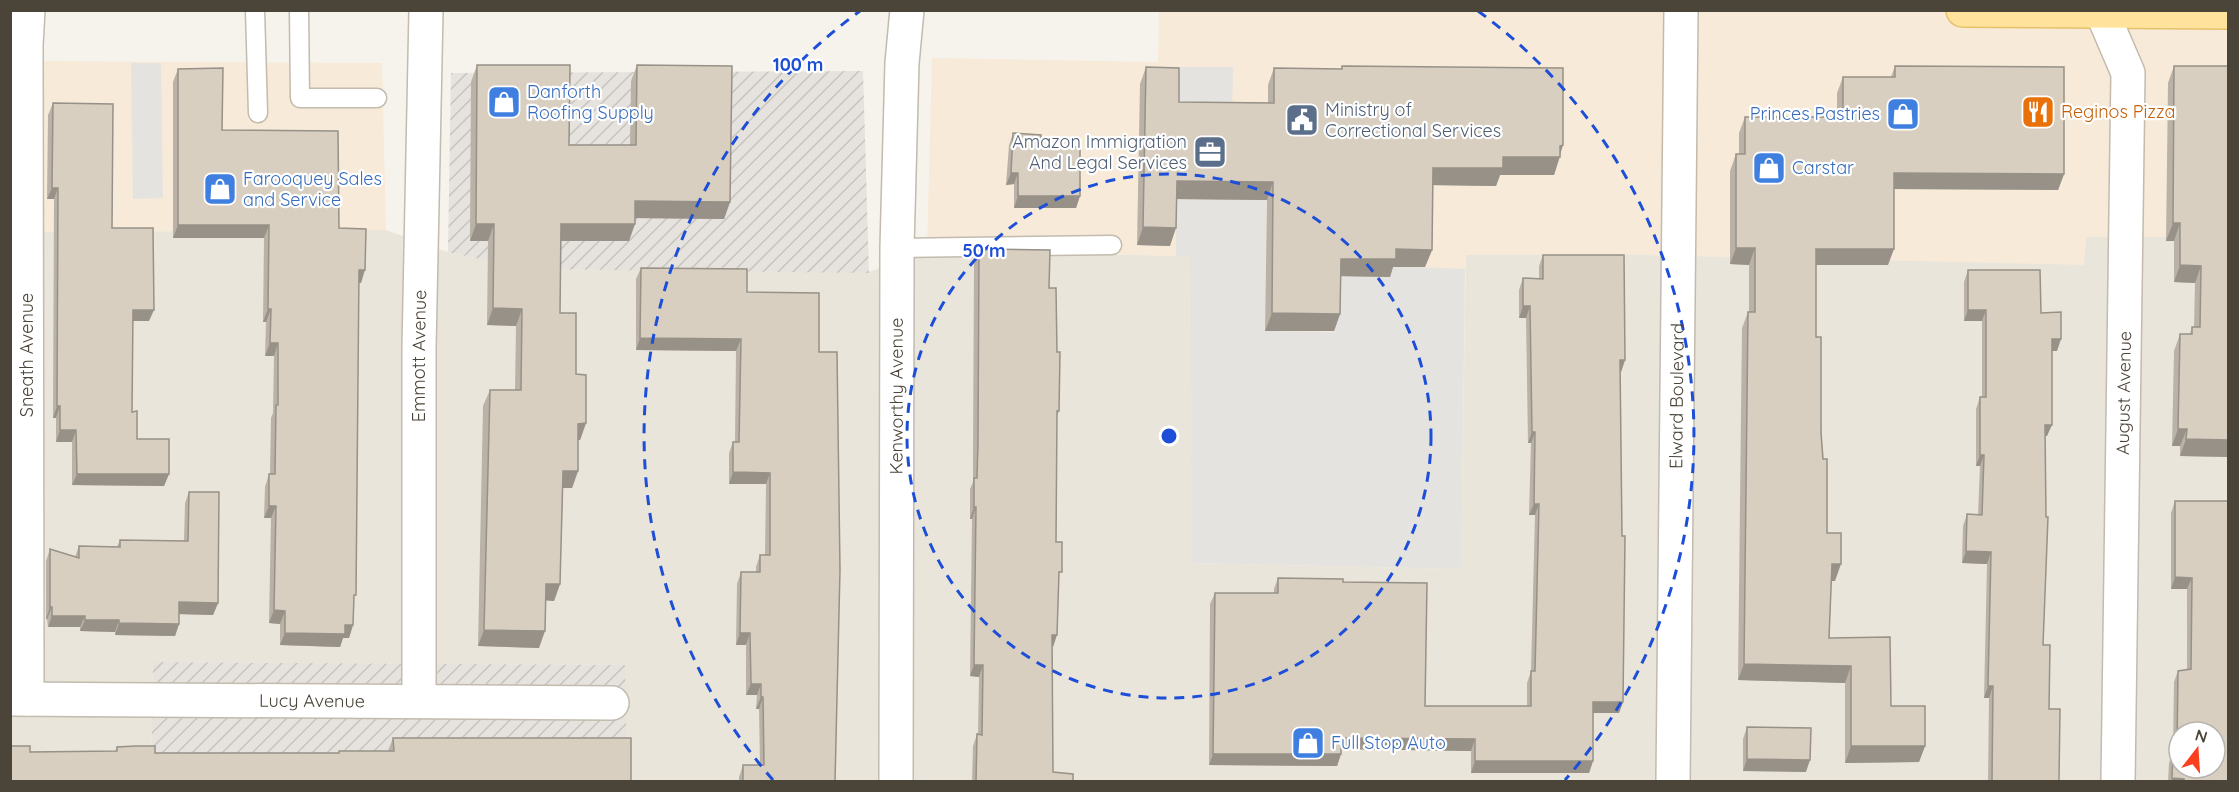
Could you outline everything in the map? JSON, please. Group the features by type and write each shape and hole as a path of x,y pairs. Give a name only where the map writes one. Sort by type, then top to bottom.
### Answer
{"main road":[{"path":"1963,10 2229,12"}],"street":[{"name":"Sneath Avenue","path":"19,699 28,10"},
{"name":"Emmott Avenue","path":"419,700 419,348 426,10"},
{"name":"Kenworthy Avenue","path":"896,782 897,248 902,63 907,10"},
{"name":"Elward Boulevard","path":"1673,782 1681,10"},
{"name":"August Avenue","path":"2101,11 2128,73 2118,782"},
{"name":"Lucy Avenue","path":"19,699 612,703"}],"lane":[{"path":"255,10 258,113"},
{"path":"299,10 300,98 377,98"},
{"path":"897,248 1112,245"}],"shaded area":[{"path":"1159,11 2228,11 2228,227 2223,237 2086,237 2084,265 1645,255 1466,255 1461,569 1192,563 1189,256 927,251 932,58 1158,62"},
{"path":"43,61 382,63 386,230 38,232"},
{"path":"131,63 161,63 163,198 133,199"},
{"path":"1173,67 1233,67 1232,120 1172,119"},
{"path":"863,71 869,273 524,269 448,252 451,73"},
{"path":"1175,186 1195,199 1221,199 1267,186 1265,331 1334,332 1335,240 1390,266 1465,269 1461,569 1192,563 1189,256 1176,256"},
{"path":"2228,227 2228,781 627,781 624,665 153,662 151,781 11,781 10,232 386,230 448,252 524,269 869,272 927,251 1189,256 1193,563 1460,569 1466,255 1645,255 2084,264 2086,237 2223,237"},
{"path":"153,662 625,665 627,781 151,782"}],"building":[{"path":"477,65 570,65 569,145 636,145 637,65 732,66 730,202 635,201 635,224 561,224 560,313 576,313 576,374 586,375 586,423 578,424 578,471 563,471 560,584 546,584 545,631 484,630 490,390 521,390 522,309 493,308 494,224 476,224"},
{"path":"1342,66 1563,68 1563,145 1560,146 1560,157 1503,157 1503,168 1433,168 1432,250 1396,249 1396,259 1341,259 1340,314 1272,313 1273,182 1177,181 1176,228 1143,227 1146,67 1179,68 1179,102 1274,103 1274,68 1342,69"},
{"path":"1895,66 2064,67 2064,174 1894,173 1894,249 1816,249 1816,337 1821,337 1821,433 1823,459 1827,459 1827,533 1841,533 1841,564 1832,564 1829,638 1890,637 1891,706 1925,706 1925,746 1851,746 1851,666 1744,664 1748,312 1755,312 1755,248 1736,248 1736,154 1745,154 1745,117 1843,117 1843,77 1895,77"},
{"path":"2174,66 2229,66 2229,440 2186,439 2187,429 2178,429 2180,334 2192,334 2192,327 2200,327 2201,266 2180,265 2180,223 2173,223"},
{"path":"223,68 222,130 338,131 339,228 366,229 365,270 359,270 356,595 354,595 353,625 345,625 345,634 285,633 285,611 274,610 276,506 269,506 269,474 275,474 278,343 270,343 269,225 178,225 178,69"},
{"path":"53,103 113,104 112,228 153,228 154,310 133,310 132,412 137,411 137,439 169,439 169,474 77,474 76,430 60,430 60,406 57,406 58,188 52,188"},
{"path":"1013,133 1041,135 1041,147 1080,147 1080,196 1018,196 1018,173 1011,173"},
{"path":"979,249 1050,250 1049,288 1056,288 1057,352 1060,352 1056,542 1062,542 1057,635 1052,635 1053,772 1073,774 1073,782 976,782 977,734 982,735 983,665 974,665 976,507 974,507 974,478 977,478 978,443"},
{"path":"1543,255 1624,255 1625,360 1620,360 1622,536 1625,536 1623,702 1593,702 1593,761 1475,761 1475,739 1341,738 1341,754 1213,754 1215,593 1278,593 1278,578 1343,579 1343,582 1427,583 1425,706 1531,706 1531,671 1535,671 1539,504 1534,504 1535,432 1532,432 1530,306 1523,306 1523,278 1543,279"},
{"path":"641,268 747,269 747,292 819,293 819,352 837,352 840,570 835,782 743,782 743,765 764,765 761,684 751,684 750,633 740,633 741,572 760,572 760,555 770,555 770,473 733,472 733,442 739,442 741,339 640,338"},
{"path":"1968,270 2040,270 2041,313 2061,312 2061,339 2052,339 2052,425 2045,425 2046,517 2048,517 2043,645 2050,645 2049,709 2060,709 2059,782 1992,782 1993,686 1988,686 1991,552 1966,551 1967,514 1982,515 1984,455 1980,455 1980,397 1986,397 1986,310 1968,310"},
{"path":"189,492 219,492 218,603 179,602 179,624 119,623 119,620 85,620 85,616 52,616 50,549 79,558 79,546 120,547 120,540 188,541"},
{"path":"2175,501 2229,501 2229,782 2184,782 2184,780 2227,780 2227,720 2177,720 2178,671 2191,669 2192,578 2175,577"},
{"path":"1747,727 1811,728 1810,760 1747,759"},
{"path":"393,738 631,738 631,782 10,782 10,746 30,746 30,752 117,751 117,747 155,746 155,753 339,753 339,751 394,751"}],"place":[{"name":"Danforth Roofing Supply","path":"504,102"},
{"name":"Reginos Pizza","path":"2038,112"},
{"name":"Princes Pastries","path":"1903,114"},
{"name":"Ministry of Correctional Services","path":"1302,120"},
{"name":"Amazon Immigration And Legal Services","path":"1210,152"},
{"name":"Carstar","path":"1769,168"},
{"name":"Farooquey Sales and Service","path":"220,189"},
{"name":"Full Stop Auto","path":"1308,743"}]}
